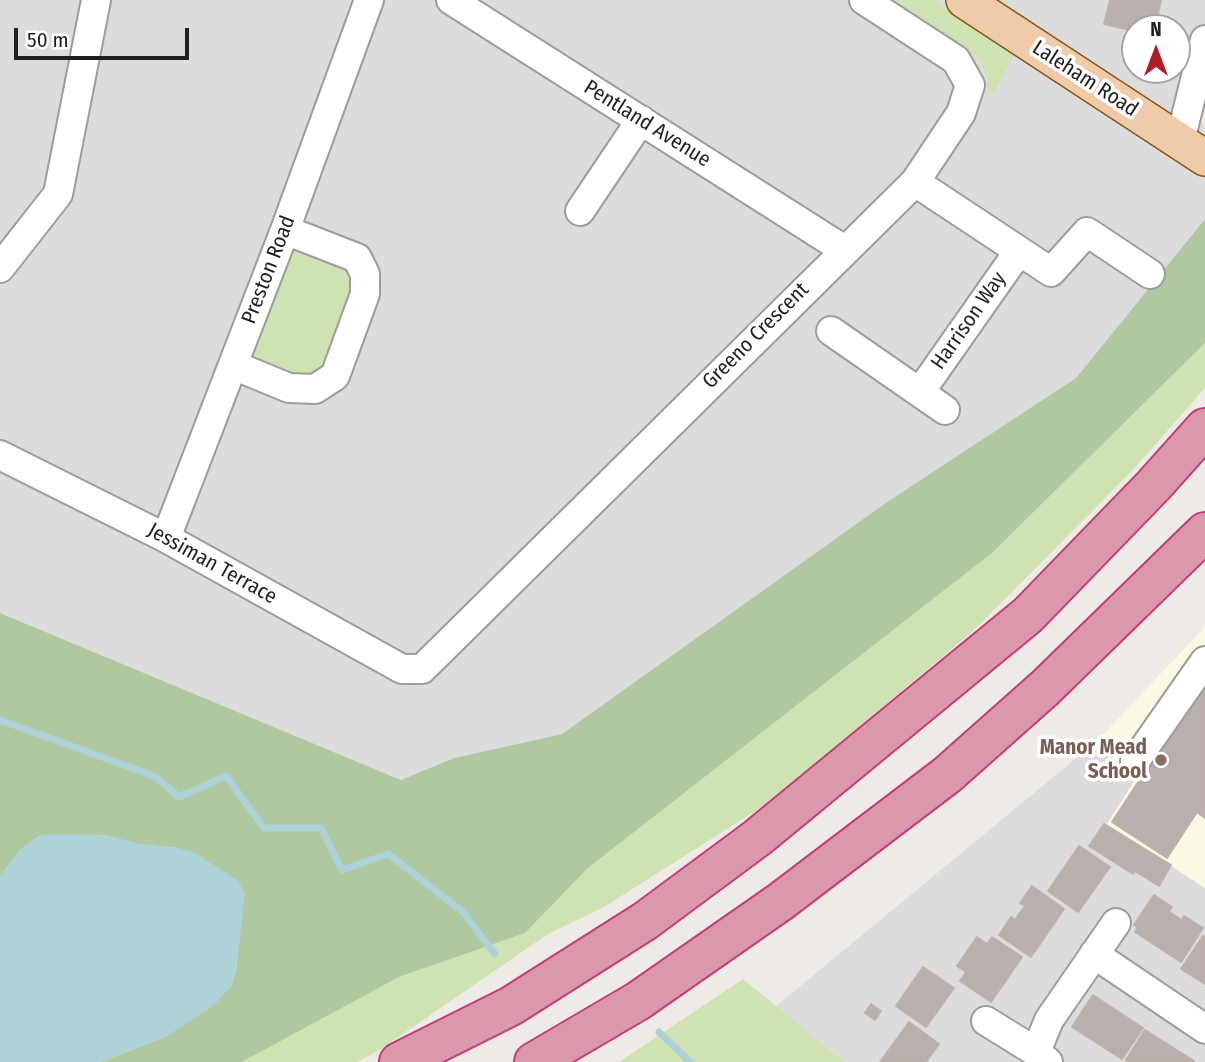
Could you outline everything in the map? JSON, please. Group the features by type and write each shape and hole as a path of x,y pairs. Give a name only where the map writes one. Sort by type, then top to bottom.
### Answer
{"highway":[{"path":"399,1062 522,999 645,921 757,838 1028,615 1154,485 1205,428"},
{"path":"534,1062 638,1001 780,902 947,775 1045,688 1205,532"}],"main road":[{"name":"Laleham Road","path":"964,0 1192,149"}],"street":[{"path":"0,268 58,194 96,0"},
{"name":"Preston Road","path":"166,538 285,230 369,0"},
{"name":"Pentland Avenue","path":"451,0 843,249"},
{"name":"Greeno Crescent","path":"422,669 843,249 915,182 961,113 970,85 956,61 864,0"},
{"path":"1192,149 1205,40"},
{"path":"580,211 641,120"},
{"name":"Harrison Way","path":"915,182 1051,272 1087,232 1150,274"},
{"path":"233,365 289,388 315,389 335,376 365,294 365,274 357,258 285,230"},
{"name":"Harrison Way","path":"920,392 1019,251"},
{"name":"Harrison Way","path":"831,331 945,410"},
{"name":"Jessiman Terrace","path":"0,455 166,538 402,669 422,669"},
{"path":"1135,761 1205,660"},
{"path":"986,1021 1042,1057 1049,1020 1116,923"},
{"path":"1094,954 1205,1029"}],"shaded area":[{"path":"0,0 1205,0 1205,84 1198,113 1205,129 1205,219 1076,378 887,502 562,734 454,758 401,780 0,613"},
{"name":"Manor Mead School","path":"1205,627 1205,888 1107,824 1135,780 1097,741"},
{"path":"1097,741 1135,780 1108,824 1205,888 1205,1062 844,1062 775,1007"}],"green space":[{"path":"891,0 935,0 1016,52 990,99 987,78 981,63 970,50"},
{"path":"1205,219 1205,343 992,553 588,868 525,933 399,977 242,1062 100,1062 167,1036 231,987 236,970 244,893 177,848 138,844 104,835 39,836 21,849 0,876 0,613 401,780 454,758 562,734 887,502 1076,378"},
{"path":"310,249 350,270 355,286 325,366 308,374 292,374 257,358 252,344 281,256"},
{"path":"1205,343 1205,388 1131,472 972,632 768,803 604,907 548,934 378,1051 356,1062 242,1062 399,977 525,933 588,868 992,553"},
{"path":"743,979 844,1062 619,1062"}],"water":[{"path":"104,835 139,844 194,852 238,881 245,893 236,971 231,987 213,1006 167,1036 100,1062 0,1062 0,876 21,849 39,836"}],"building":[{"path":"1110,0 1161,0 1158,14 1121,14 1121,28 1104,24"},
{"path":"1205,680 1205,818 1197,812 1167,858 1112,822"},
{"path":"1104,824 1171,865 1159,886 1135,871 1133,874 1089,846"},
{"path":"1079,846 1110,867 1078,912 1048,891"},
{"path":"1032,886 1064,909 1031,957 999,935 1011,917 1015,920 1025,906 1020,903"},
{"path":"1154,895 1172,907 1169,912 1182,920 1184,916 1203,928 1181,962 1135,932 1138,927 1134,925"},
{"path":"1203,936 1205,937 1205,984 1181,969"},
{"path":"977,937 987,944 992,937 1022,957 991,1002 960,981 966,972 957,966"},
{"path":"923,967 954,988 926,1027 896,1006"},
{"path":"1093,995 1143,1028 1122,1059 1072,1027"},
{"path":"871,1004 881,1011 875,1020 865,1013"},
{"path":"909,1022 939,1044 926,1062 880,1062"},
{"path":"1145,1030 1194,1061 1128,1062 1126,1060"}],"waterway":[{"path":"0,720 154,776 179,797 226,776 264,828 321,828 342,870 388,854 462,911 495,954"},
{"path":"659,1032 690,1062"}],"place":[{"name":"Manor Mead School","path":"1161,760"}]}
